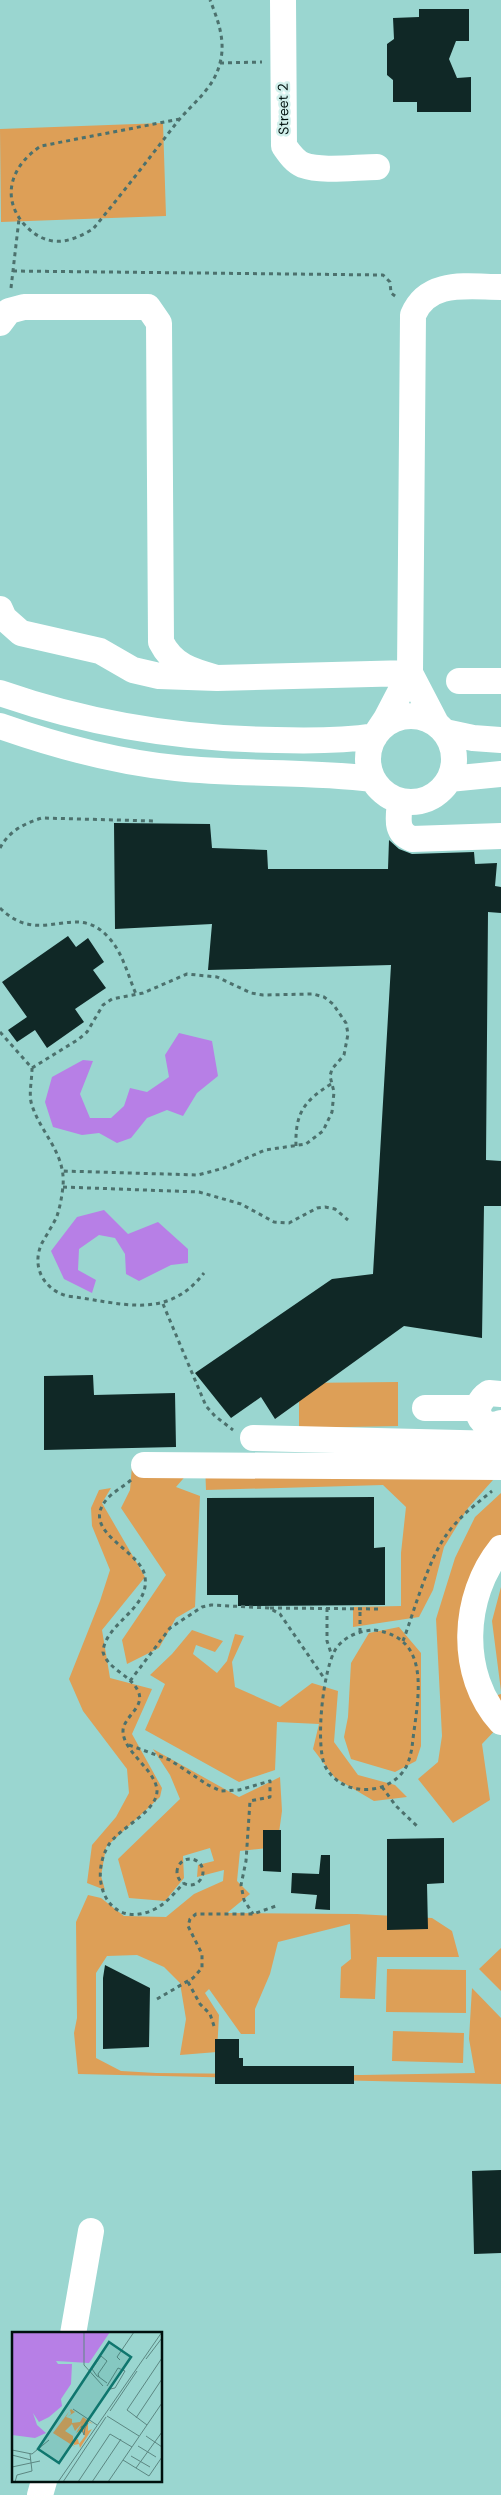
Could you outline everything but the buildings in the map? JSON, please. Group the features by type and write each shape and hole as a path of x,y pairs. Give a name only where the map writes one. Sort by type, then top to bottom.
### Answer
{"street":[{"name":"Street 2","path":"282,0 284,146 291,157 302,164 315,167 377,167"},
{"path":"410,673 440,728 451,742 454,754 453,767 449,779 440,790 429,798 415,802 400,800 380,789 373,779 368,765 369,750 376,734 386,720 410,673 411,327 417,305 434,290 446,287 501,287"},
{"path":"4,317 24,306 148,306 159,323 161,642 167,654 176,664 216,678"},
{"path":"0,609 4,618 21,633 56,639 100,652 133,670 159,676 216,678 410,673"},
{"path":"459,681 501,681"},
{"path":"0,693 72,715 122,726 204,738 327,740 376,734 387,723 405,717 424,718 440,728 473,738 501,740"},
{"path":"0,726 36,739 136,763 215,772 332,775 373,779"},
{"path":"449,779 501,774"},
{"path":"400,800 399,829 404,836 412,839 501,836"},
{"path":"501,1394 489,1393 479,1402 478,1408 483,1421 489,1424 501,1423"},
{"path":"425,1408 478,1408"},
{"path":"253,1438 501,1444"},
{"path":"144,1465 501,1467"},
{"path":"501,1548 490,1561 476,1596 471,1619 470,1643 473,1667 480,1689 501,1722"},
{"path":"73,2332 91,2231"},
{"path":"40,2495 44,2482"}],"path":[{"path":"180,119 41,146 26,156 15,170 10,187 10,204 19,219 33,234 53,241 74,239 93,229 180,119 205,93 220,63 222,47 221,31 210,0"},
{"path":"220,63 282,62"},
{"path":"4,317 13,271 19,219"},
{"path":"13,271 384,275 388,278 390,293 394,297 417,305"},
{"path":"0,848 14,831 27,823 42,818 155,821"},
{"path":"0,908 15,920 34,926 43,927 78,921 94,926 102,931 116,947 136,994"},
{"path":"32,1068 79,1039 90,1028 103,1005 122,995 152,990 178,977 197,973 217,977 257,994 301,993 324,997 341,1013 348,1034 344,1055 332,1069 331,1084 334,1102 329,1122 316,1138 296,1146 265,1150 224,1168 198,1175 64,1171"},
{"path":"0,1032 32,1068 30,1092 32,1103 64,1171 57,1217 38,1255 39,1270 50,1288 67,1296 149,1306 163,1304 179,1297 193,1287 204,1273"},
{"path":"296,1146 297,1125 304,1106 310,1098 331,1084"},
{"path":"63,1187 199,1192 241,1204 274,1222 289,1223 317,1208 325,1207 335,1209 348,1220"},
{"path":"163,1304 206,1406 223,1424 253,1438"},
{"path":"144,1465 126,1485 107,1499 101,1507 100,1517 106,1535 135,1558 142,1566 145,1576 145,1587 141,1597 104,1645 105,1658 130,1681 139,1693 139,1700 123,1727 123,1736 155,1783 156,1797 149,1808 110,1843 100,1869 102,1891 105,1898 118,1909 142,1913 155,1909 184,1883"},
{"path":"403,1641 437,1551 446,1534 458,1520 492,1492"},
{"path":"130,1681 170,1628 190,1612 211,1605 269,1608 382,1609"},
{"path":"269,1608 284,1618 326,1681"},
{"path":"327,1608 327,1641 332,1656"},
{"path":"360,1608 360,1632"},
{"path":"384,1631 403,1641 414,1656 418,1674 412,1748 409,1761 403,1772 382,1788 370,1790 357,1790 344,1785 334,1777 326,1767 320,1742 326,1681 332,1656 345,1640 360,1632 384,1631"},
{"path":"128,1745 170,1760 208,1785 221,1791 239,1790 270,1781 270,1796 250,1801 246,1861 241,1885 244,1900 252,1914"},
{"path":"382,1788 396,1806 416,1826"},
{"path":"187,1860 199,1863 203,1870 202,1878 192,1885 184,1883 177,1873 180,1864 187,1860"},
{"path":"157,1999 199,1974 203,1961 198,1945 190,1934 188,1926 190,1919 196,1914 204,1912 252,1914 276,1906"},
{"path":"188,1982 200,2004 210,2014 214,2026"}],"shaded area":[{"path":"163,123 166,216 1,222 0,129"},
{"path":"179,1033 212,1041 218,1076 197,1093 183,1116 167,1110 147,1118 131,1138 117,1143 99,1133 82,1135 53,1127 45,1102 52,1077 83,1060 93,1061 80,1094 90,1118 111,1118 124,1106 130,1088 147,1092 169,1077 165,1055"},
{"path":"104,1210 128,1234 158,1222 188,1249 188,1263 171,1265 139,1281 126,1274 125,1254 115,1238 99,1235 79,1249 78,1270 96,1280 92,1293 64,1279 51,1251 77,1217"},
{"path":"398,1382 398,1426 299,1428 299,1383"},
{"path":"205,1464 501,1471 468,1508 444,1547 433,1590 419,1617 353,1627 353,1607 401,1606 401,1553 406,1507 383,1485 206,1490"},
{"path":"195,1465 176,1487 200,1496 195,1607 176,1618 159,1648 127,1664 122,1640 166,1575 121,1508 130,1490 132,1466"},
{"path":"111,1488 102,1503 145,1577 102,1630 110,1678 152,1689 132,1734 162,1788 160,1797 106,1847 101,1876 105,1890 87,1883 92,1845 116,1817 129,1793 127,1769 83,1711 69,1679 100,1601 110,1570 92,1526 91,1508 99,1490"},
{"path":"501,1493 501,1541 474,1605 491,1697 501,1694 501,1724 482,1744 490,1800 453,1823 418,1779 438,1762 442,1736 436,1619 455,1558 475,1517"},
{"path":"501,1587 501,1691 492,1621"},
{"path":"399,1627 421,1653 421,1746 416,1761 395,1772 351,1759 344,1737 348,1717 351,1663 369,1633"},
{"path":"192,1630 223,1641 215,1652 196,1645 193,1654 217,1673 227,1661 235,1634 244,1636 232,1662 235,1687 280,1707 312,1683 338,1691 334,1742 358,1775 395,1785 407,1797 374,1801 335,1778 313,1749 319,1724 277,1722 275,1770 239,1782 145,1730 165,1684 150,1675 172,1654"},
{"path":"153,1749 239,1797 280,1777 282,1811 277,1847 240,1851 237,1881 250,1894 227,1913 357,1914 432,1918 452,1931 459,1957 377,1957 375,1999 340,1998 341,1967 351,1959 350,1924 278,1942 270,1974 255,2009 255,2034 241,2034 209,1989 205,1993 219,2015 217,2052 180,2055 186,2019 180,1983 164,1967 137,1955 107,1956 96,1973 96,2058 121,2071 156,2073 362,2075 475,2073 469,2039 472,1988 501,2018 501,2084 78,2074 74,2033 77,2018 76,1922 88,1895 101,1898 124,1916 166,1917 194,1894 223,1881 224,1870 197,1877 198,1865 214,1861 210,1848 183,1856 184,1878 165,1901 129,1898 118,1859 180,1799 170,1775"},
{"path":"501,1948 501,1991 479,1969"},
{"path":"387,1969 466,1970 466,2013 386,2012"},
{"path":"393,2031 464,2033 463,2063 392,2061"}]}
